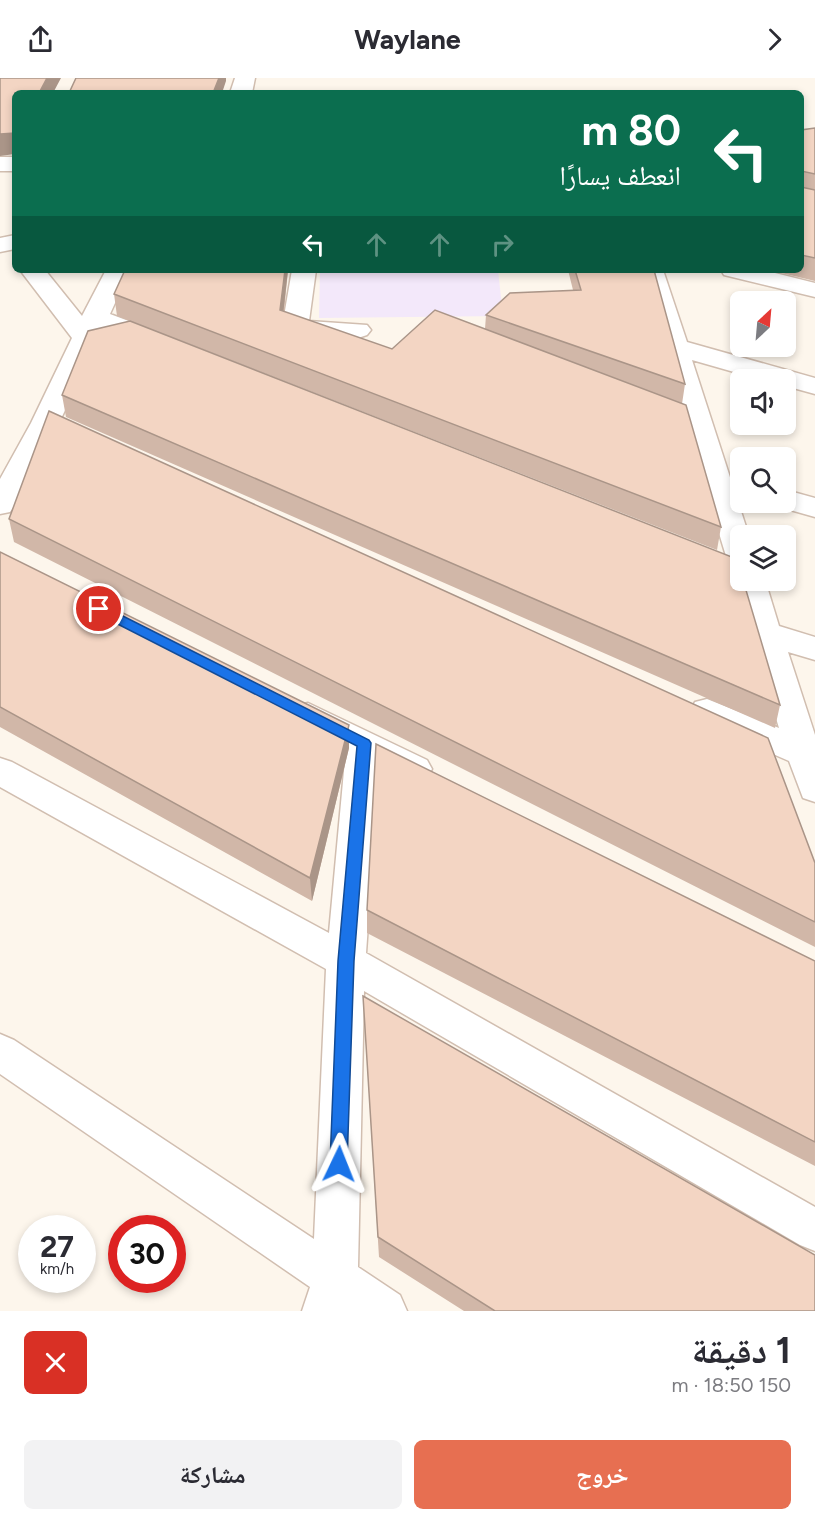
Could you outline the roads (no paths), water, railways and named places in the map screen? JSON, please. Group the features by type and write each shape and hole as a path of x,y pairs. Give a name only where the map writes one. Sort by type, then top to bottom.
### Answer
{"street":[{"path":"35,273 89,327 183,352"},
{"path":"0,505 56,428 89,327 116,273"},
{"path":"304,273 295,328 358,330"},
{"path":"652,273 700,424 729,483 732,525"},
{"path":"745,273 815,290"},
{"path":"676,347 815,386"},
{"path":"667,411 700,424"},
{"path":"796,502 815,508"},
{"path":"752,591 815,789"},
{"path":"765,633 815,649"},
{"path":"682,700 803,753"},
{"path":"281,701 448,786"},
{"path":"330,1294 346,961 364,743"},
{"path":"0,771 346,961 815,1230"},
{"path":"0,1052 330,1294 384,1311"}]}
